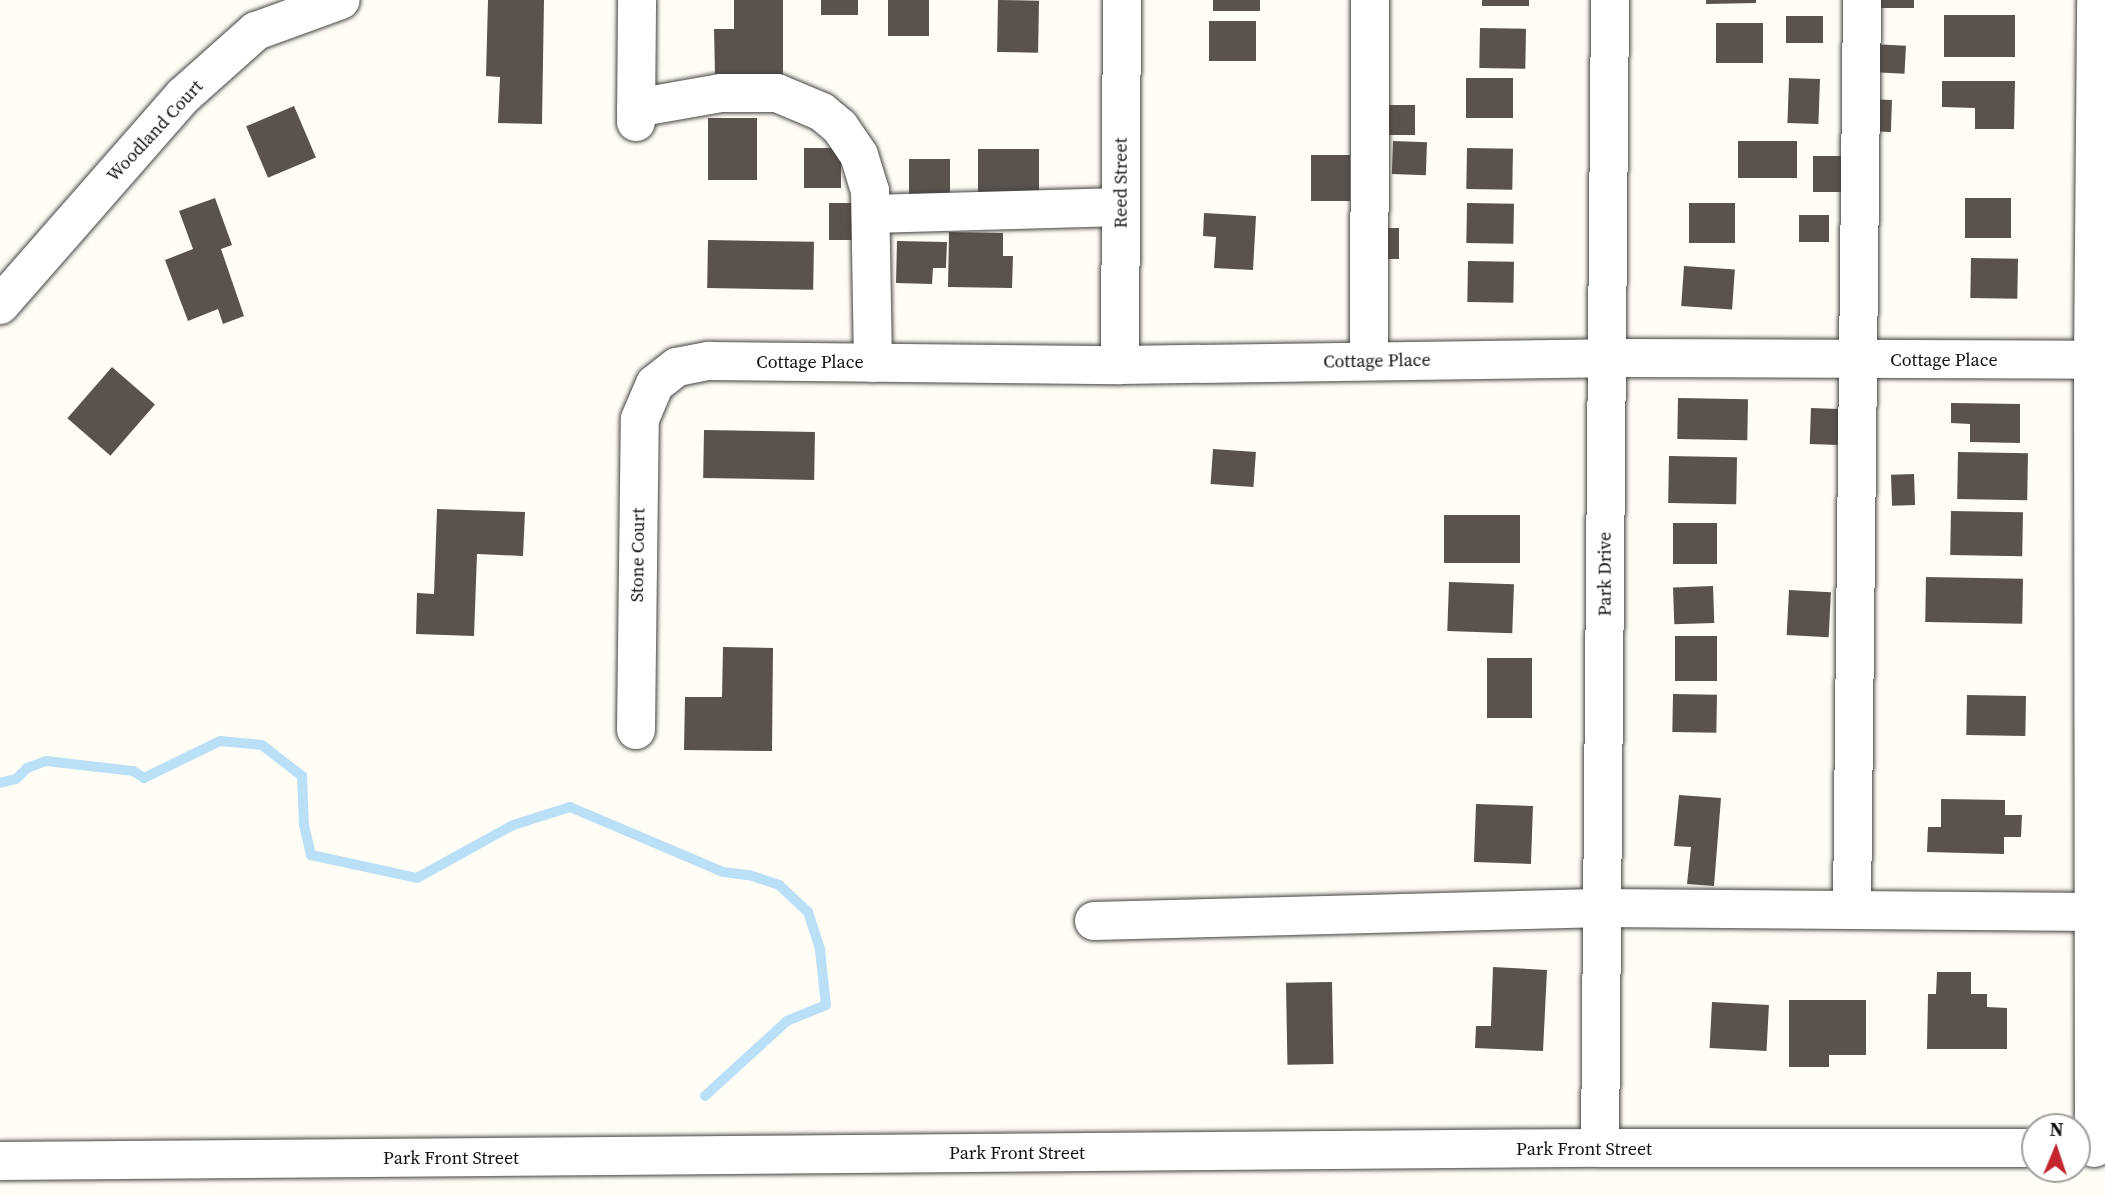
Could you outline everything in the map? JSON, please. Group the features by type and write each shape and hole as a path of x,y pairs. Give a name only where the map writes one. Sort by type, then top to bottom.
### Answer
{"street":[{"name":"Woodland Court","path":"0,305 183,96 256,32 341,0"},
{"path":"637,0 636,115 721,93 777,93 822,112 850,138 865,168 872,214 873,363"},
{"name":"Reed Street","path":"1120,365 1122,0"},
{"path":"1369,361 1370,0"},
{"name":"Park Drive","path":"1600,1148 1610,0"},
{"path":"1852,908 1862,0"},
{"path":"2092,1148 2099,912 2096,0"},
{"path":"872,214 1121,207"},
{"name":"Cottage Place","path":"655,384 677,368 709,361 1120,365 1607,358 2099,360"},
{"name":"Stone Court","path":"636,730 640,419 655,384"},
{"path":"1094,921 1602,908 2099,912"},
{"name":"Park Front Street","path":"0,1161 1600,1148 2021,1148"}],"building":[{"path":"488,0 544,0 542,124 498,123 500,77 486,76"},
{"path":"734,0 783,0 783,75 715,75 714,29 734,29"},
{"path":"821,0 858,0 858,15 821,15"},
{"path":"888,0 929,0 929,36 888,36"},
{"path":"998,0 1039,1 1038,53 997,52"},
{"path":"1213,0 1260,0 1260,11 1213,11"},
{"path":"1482,0 1529,0 1529,6 1482,6"},
{"path":"1706,0 1756,0 1756,3 1706,4"},
{"path":"1871,0 1914,0 1914,8 1871,8"},
{"path":"1944,15 2015,15 2015,57 1944,57"},
{"path":"1786,16 1823,16 1823,43 1786,43"},
{"path":"1209,21 1256,21 1256,61 1209,61"},
{"path":"1716,23 1763,23 1763,63 1716,63"},
{"path":"1480,28 1526,29 1525,69 1479,68"},
{"path":"1872,44 1906,46 1904,74 1871,72"},
{"path":"1466,78 1513,78 1513,118 1466,118"},
{"path":"1789,78 1820,79 1818,124 1787,123"},
{"path":"1942,81 2015,81 2014,129 1975,129 1975,108 1942,107"},
{"path":"1866,99 1892,100 1891,132 1865,131"},
{"path":"1379,105 1415,105 1415,135 1379,135"},
{"path":"294,106 316,158 268,178 246,126"},
{"path":"708,118 757,118 757,180 708,180"},
{"path":"1393,141 1427,142 1426,175 1392,174"},
{"path":"1738,141 1797,141 1797,178 1738,178"},
{"path":"804,148 841,148 841,188 804,188"},
{"path":"1467,148 1513,149 1512,190 1466,189"},
{"path":"978,149 1039,149 1039,193 978,193"},
{"path":"1311,155 1350,155 1350,201 1311,201"},
{"path":"1813,156 1845,156 1845,192 1813,192"},
{"path":"909,159 950,159 950,198 909,198"},
{"path":"215,198 232,245 221,249 244,316 223,324 218,309 188,321 165,260 193,249 179,211"},
{"path":"1965,198 2011,198 2011,238 1965,238"},
{"path":"829,203 855,203 855,240 829,240"},
{"path":"1467,203 1514,204 1513,244 1466,243"},
{"path":"1689,203 1735,203 1735,243 1689,243"},
{"path":"1204,213 1256,216 1253,270 1214,268 1216,237 1203,236"},
{"path":"1799,215 1829,215 1829,242 1799,242"},
{"path":"1371,228 1399,228 1399,259 1371,259"},
{"path":"949,232 1003,233 1003,256 1013,256 1012,288 948,287"},
{"path":"708,240 814,242 813,290 707,288"},
{"path":"897,241 947,242 946,268 933,268 932,284 896,283"},
{"path":"1971,258 2018,259 2017,299 1970,298"},
{"path":"1468,261 1514,262 1513,303 1467,302"},
{"path":"1684,266 1735,270 1732,309 1681,306"},
{"path":"112,367 155,404 110,456 67,418"},
{"path":"1678,398 1748,399 1747,440 1677,439"},
{"path":"1951,403 2020,404 2020,443 1970,442 1970,424 1951,423"},
{"path":"1811,408 1839,409 1838,445 1810,444"},
{"path":"704,430 815,432 814,480 703,478"},
{"path":"1213,449 1256,452 1253,487 1211,484"},
{"path":"1958,452 2028,453 2027,500 1957,499"},
{"path":"1669,456 1737,457 1736,504 1668,503"},
{"path":"1914,474 1915,505 1892,506 1891,475"},
{"path":"437,509 525,512 523,556 477,554 474,636 416,634 417,593 434,594"},
{"path":"1951,511 2023,512 2022,556 1950,555"},
{"path":"1444,515 1520,515 1520,563 1444,563"},
{"path":"1673,523 1717,523 1717,564 1673,564"},
{"path":"1926,577 2023,579 2022,624 1925,622"},
{"path":"1449,582 1514,584 1512,633 1447,631"},
{"path":"1713,586 1714,623 1674,624 1673,587"},
{"path":"1789,590 1831,592 1829,637 1787,635"},
{"path":"1675,636 1717,636 1717,681 1675,681"},
{"path":"723,647 773,648 772,751 684,750 685,697 722,697"},
{"path":"1487,658 1532,658 1532,718 1487,718"},
{"path":"1673,694 1717,695 1716,733 1672,732"},
{"path":"1967,695 2026,696 2025,736 1966,735"},
{"path":"1679,795 1721,798 1714,886 1687,884 1691,847 1674,846"},
{"path":"1941,799 2005,800 2005,815 2022,815 2021,837 2004,837 2004,854 1927,852 1928,827 1941,827"},
{"path":"1476,804 1533,806 1531,864 1474,862"},
{"path":"1493,967 1547,970 1543,1051 1475,1048 1476,1026 1491,1026"},
{"path":"1937,972 1971,972 1971,994 1987,994 1987,1007 2007,1008 2007,1049 1927,1049 1928,994 1936,994"},
{"path":"1332,982 1333,1064 1287,1065 1286,983"},
{"path":"1789,1000 1866,1000 1866,1055 1829,1055 1829,1067 1789,1067"},
{"path":"1712,1002 1769,1005 1767,1051 1710,1048"}],"waterway":[{"path":"0,783 16,779 27,768 46,761 133,771 144,778 220,741 262,745 302,776 304,825 311,855 417,878 513,825 570,807 723,872 749,875 779,885 808,912 820,950 826,1005 787,1021 705,1096"}]}
